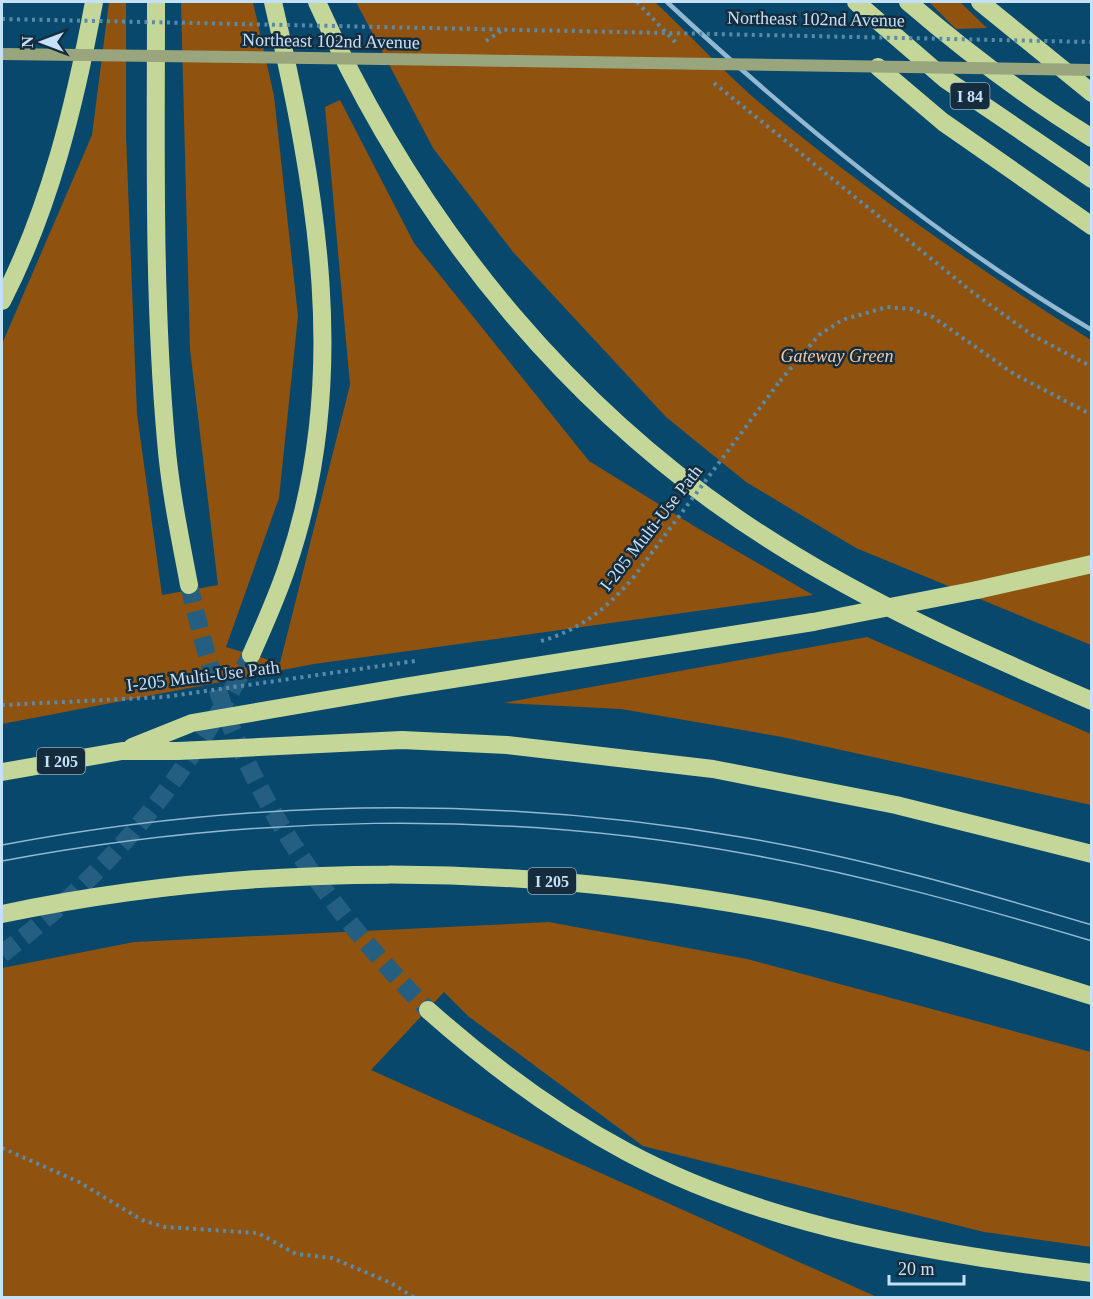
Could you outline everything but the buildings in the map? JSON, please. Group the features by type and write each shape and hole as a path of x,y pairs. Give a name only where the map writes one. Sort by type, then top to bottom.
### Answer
{"highway":[{"path":"2,301 35,227 52,175 80,72 94,2"},
{"path":"156,2 156,234 161,375 168,456 189,585"},
{"path":"251,655 287,566 300,520 312,463 322,372 322,285 315,210 294,95 273,2"},
{"path":"317,2 355,82 387,140 447,234 529,334 627,430 682,478 795,556 916,621 1092,701"},
{"name":"I 84","path":"856,2 945,79 1092,179"},
{"name":"I 84","path":"908,2 1059,118 1092,138"},
{"path":"980,2 1092,93"},
{"path":"878,67 951,128 1092,226"},
{"path":"122,751 192,723 813,622 977,590 1092,564"},
{"name":"I 205","path":"2,772 122,751 178,751 402,740 507,745 713,769 896,805 1092,854"},
{"name":"I 205","path":"2,914 131,891 250,879 402,875 586,883 775,911 857,929 956,954 1092,996"},
{"path":"428,1010 478,1054 526,1090 608,1141 682,1178 795,1218 859,1234 926,1248 1092,1273"}],"main road":[{"name":"Northeast 102nd Avenue","path":"2,54 1092,70"}],"path":[{"path":"637,2 682,49"},
{"name":"Northeast 102nd Avenue","path":"2,19 1092,42"},
{"path":"712,81 971,291 1032,335 1092,367"},
{"name":"I-205 Multi-Use Path","path":"536,643 579,626 599,613 633,578 780,381 819,335 842,320 887,307 911,309 933,317 1014,374 1092,415"},
{"name":"I-205 Multi-Use Path","path":"2,705 164,697 419,660"},
{"path":"2,1148 79,1182 142,1220 165,1227 258,1233 296,1254 332,1258 391,1283 416,1298"}],"green space":[{"path":"109,2 126,2 126,136 137,414 162,595 218,585 190,349 181,2 253,2 274,96 298,316 279,498 226,647 280,663 350,385 325,107 340,100 414,243 589,461 699,529 813,595 314,664 2,724 2,344 92,135"},
{"name":"Gateway Green","path":"356,2 655,2 742,87 811,144 929,232 1091,340 1091,645 856,548 746,482 666,417 513,252 433,148"},
{"path":"929,2 960,2 987,28 956,29"},
{"path":"867,637 1091,734 1091,805 782,737 621,709 503,703"},
{"path":"549,922 747,959 1091,1052 1091,1247 984,1232 643,1146 468,1016 444,992 371,1070 877,1297 2,1298 2,968 134,942"}],"tunnel":[{"path":"189,585 214,680 243,754 263,794 311,871 338,907 396,977 428,1010"},
{"path":"2,954 79,889 144,819 200,742 251,655"}],"tram line":[{"path":"2,845 187,818 281,811 374,808 468,809 561,814 654,824 791,846 921,876 1092,925"},
{"path":"2,861 187,834 281,827 374,823 468,824 561,830 654,839 791,862 921,893 1092,941"}],"railway":[{"path":"667,2 766,91 870,177 979,258 1092,330"}]}
